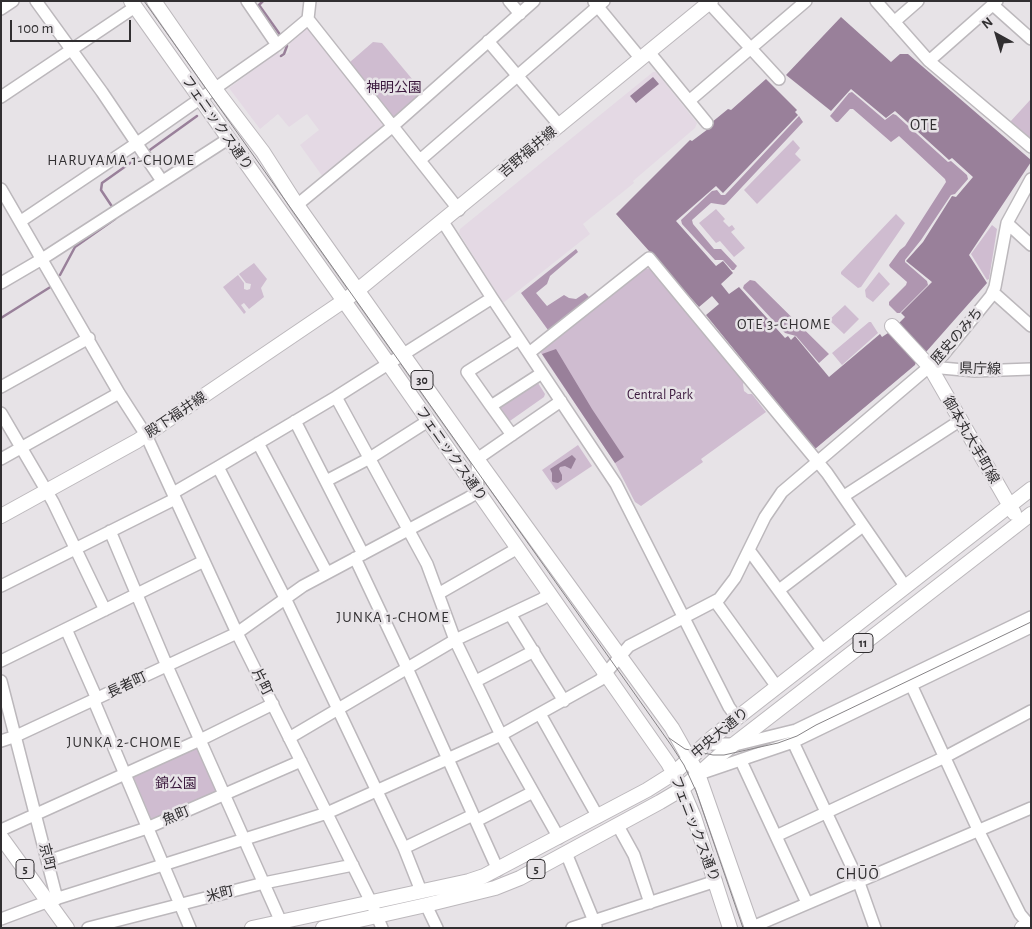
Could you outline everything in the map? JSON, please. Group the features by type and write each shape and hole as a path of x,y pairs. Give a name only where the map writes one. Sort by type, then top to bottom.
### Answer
{"main road":[{"name":"フェニックス通り","path":"157,2 215,89 262,152 297,205 477,459 672,728 698,774 751,928"},
{"name":"吉野福井線","path":"344,302 459,210 710,2"},
{"name":"フェニックス通り","path":"133,4 550,593 562,614 674,773 694,817 730,928"},
{"name":"殿下福井線","path":"1,516 146,435 344,302"},
{"name":"御本丸大手町線","path":"892,326 926,363 961,420 1009,506 1026,518"},
{"name":"中央大通り","path":"252,928 469,881 498,870 652,788 674,773 737,718 1031,489"},
{"name":"中央大通り","path":"323,928 380,922 426,905 495,888 520,878 618,826 682,788 769,717 1026,518"},
{"path":"672,728 688,740 706,744"},
{"name":"5","path":"1,837 53,900"},
{"name":"京町","path":"53,900 67,928"}],"street":[{"path":"1,9 13,1"},
{"path":"36,1 162,181"},
{"path":"247,1 276,45"},
{"path":"20,221 142,150 200,99 276,45 308,19 310,1"},
{"path":"509,1 520,14"},
{"path":"297,205 393,126 534,1"},
{"path":"689,101 806,1"},
{"path":"876,1 929,61 1031,147"},
{"path":"894,22 918,1"},
{"path":"710,2 750,50 779,79"},
{"path":"420,160 599,3 707,123"},
{"path":"929,61 995,3 1031,39"},
{"path":"1,97 72,50 133,4"},
{"path":"308,19 459,210"},
{"path":"488,42 560,126"},
{"path":"1,283 42,259 228,139"},
{"name":"歴史のみち","path":"715,601 731,584 765,517 779,496 926,363 946,352 993,292 1006,223 1031,178"},
{"name":"片町","path":"1,188 119,393 146,435 237,633 380,922"},
{"path":"443,222 616,484 729,707 737,718"},
{"path":"1006,223 1031,245"},
{"path":"529,353 648,258 822,458 863,526 905,586"},
{"path":"993,292 1031,326"},
{"path":"1,586 110,532 174,496 336,397 492,298"},
{"path":"1,386 89,338"},
{"path":"512,435 467,372 519,339"},
{"name":"県庁線","path":"926,363 975,371 1031,369"},
{"path":"490,406 542,373"},
{"path":"1,458 119,393"},
{"path":"336,397 427,564 455,640 501,736 559,838"},
{"path":"478,492 477,459 561,401"},
{"path":"1,413 47,491 77,548 105,610"},
{"path":"844,496 961,420"},
{"path":"295,421 326,481 447,759 498,870"},
{"path":"326,481 370,458 428,421"},
{"path":"258,443 327,573"},
{"path":"218,468 285,598 404,848 421,891"},
{"name":"長者町","path":"1,741 95,700 237,633 303,586 478,492"},
{"path":"779,590 863,526"},
{"path":"110,532 167,666 281,922"},
{"path":"438,594 518,548"},
{"path":"748,550 822,651"},
{"path":"1,661 204,561"},
{"path":"289,738 455,640 542,599 550,593"},
{"path":"1,919 53,900 327,813 501,736 600,680 629,646 715,601 777,687"},
{"path":"510,614 564,701"},
{"path":"698,774 793,742 1031,617"},
{"path":"706,744 735,744 780,735 1031,627"},
{"path":"66,629 124,774 190,928"},
{"path":"476,682 534,651"},
{"path":"909,680 979,830 1020,914 1028,926"},
{"name":"京町","path":"1,681 48,861 53,900"},
{"path":"1,830 200,740 273,704"},
{"path":"776,836 945,756 1031,710"},
{"path":"540,714 598,818"},
{"path":"769,717 765,722 765,730 771,734 780,735"},
{"path":"793,742 858,880 875,928"},
{"path":"741,760 807,903"},
{"name":"魚町","path":"48,861 147,828 301,762"},
{"path":"404,848 533,792"},
{"path":"751,928 858,880 1031,808"},
{"path":"618,826 634,855 650,903"},
{"path":"566,853 595,924"},
{"name":"米町","path":"88,928 264,883 353,865"},
{"path":"572,928 595,924 716,881"},
{"path":"426,905 437,928"}],"shaded area":[{"path":"841,17 891,62 900,54 908,54 1031,160 969,255 987,283 926,352 899,323 905,317 901,313 932,282 906,261 923,242 952,196 956,197 973,177 952,158 949,160 895,111 886,118 851,89 831,111 786,75"},
{"path":"307,28 312,28 385,122 384,127 323,177 300,145 319,130 307,114 289,127 278,114 260,129 229,88 278,52 281,59 289,52 290,43"},
{"path":"653,72 656,72 697,123 695,128 633,181 634,183 583,224 590,234 503,303 459,233 460,229"},
{"path":"653,77 659,84 636,103 630,96"},
{"path":"766,79 797,110 795,112 798,115 723,193 716,186 676,221 716,266 723,261 733,273 721,284 729,294 739,287 785,338 788,336 791,340 795,336 829,377 880,334 882,337 888,333 916,362 915,365 815,449 706,315 719,304 712,296 699,307 616,214 690,140 692,141 708,129 706,127 728,109 731,110"},
{"path":"852,92 885,120 893,114 896,115 948,162 951,161 967,175 968,179 955,194 951,195 921,240 905,260 927,281 928,285 900,313 897,313 889,305 889,302 907,282 889,265 905,246 946,182 899,136 891,142 853,109 850,109 836,122 830,116 849,93"},
{"path":"799,116 803,122 726,204 711,203 692,220 693,224 714,249 721,249 737,266 732,270 723,260 715,260 682,224 681,220 712,191 717,190 721,195 725,195"},
{"path":"576,249 578,252 550,276 547,284 536,293 547,306 564,295 576,299 585,293 590,298 548,330 521,293"},
{"path":"750,280 755,281 829,354 819,363 796,336 785,333 743,288"},
{"path":"556,349 592,409 624,457 615,463 542,354"},
{"path":"572,455 576,459 571,469 565,466 560,467 562,480 558,483 553,482 550,469"}],"green space":[{"name":"神明公園","path":"373,42 382,43 423,92 394,118 350,62"},
{"path":"1031,99 1031,140 1010,122"},
{"path":"793,140 800,148 795,154 801,160 757,204 744,190"},
{"path":"716,209 725,219 723,221 729,227 732,225 735,229 731,232 745,248 734,257 720,241 716,243 699,223"},
{"path":"896,214 905,223 861,287 858,288 841,272"},
{"path":"992,225 997,229 989,279 987,280 971,254"},
{"path":"254,263 267,279 261,288 264,297 249,309 244,303 241,305 246,312 244,314 223,287 238,275 244,283 244,289 250,289 251,284 246,283 239,274"},
{"name":"Central Park","path":"641,268 655,269 746,380 743,384 744,391 752,394 766,412 701,459 703,462 641,506 635,502 615,463 539,350"},
{"path":"879,272 890,284 873,302 866,297 865,290"},
{"path":"845,305 859,319 844,334 829,320"},
{"path":"871,322 878,333 842,365 832,353"},
{"path":"535,382 538,383 545,394 544,397 507,423 495,406"},
{"path":"578,445 592,466 556,490 542,470"},
{"name":"錦公園","path":"200,747 219,791 152,821 133,776"}],"waterway":[{"path":"263,1 259,5 281,36"},
{"path":"281,56 284,54 287,46"},
{"path":"147,152 197,116"},
{"path":"113,208 101,190 102,183 140,156"},
{"path":"60,275 75,247 115,219"},
{"path":"1,318 52,286"}],"tram line":[{"path":"144,1 684,765 696,791 743,928"},
{"path":"669,738 685,749 713,755 724,755 778,743 797,736 816,725 1031,622"}],"district":[{"name":"OTE","path":"924,125"},
{"name":"HARUYAMA 1-CHOME","path":"121,160"},
{"name":"OTE 3-CHOME","path":"784,324"},
{"name":"JUNKA 1-CHOME","path":"393,617"},
{"name":"JUNKA 2-CHOME","path":"124,742"},
{"name":"CHŪŌ","path":"858,874"}]}
